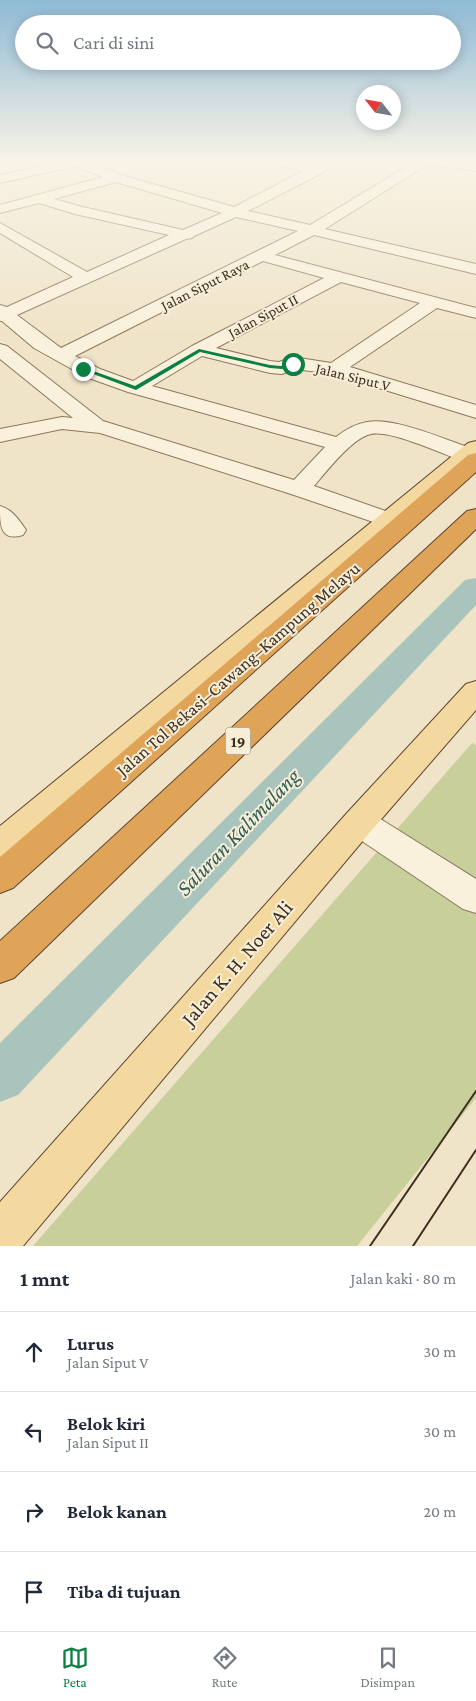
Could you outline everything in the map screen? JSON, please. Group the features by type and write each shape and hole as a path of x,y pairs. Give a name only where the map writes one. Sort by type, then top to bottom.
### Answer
{"highway":[{"name":"Jalan Tol Bekasi–Cawang–Kampung Melayu","path":"0,878 473,455"},
{"name":"19","path":"0,966 476,516"}],"main road":[{"path":"0,846 388,520 473,455"},
{"name":"Jalan K. H. Noer Ali","path":"0,1237 359,822 476,690"}],"street":[{"path":"88,219 116,235"},
{"path":"116,219 186,235"},
{"path":"220,219 151,251 2,313 41,344 93,373 136,388 338,448"},
{"path":"266,219 313,230 390,255 476,269"},
{"name":"Jalan Siput Raya","path":"60,356 262,256 330,219"},
{"path":"0,227 86,278"},
{"path":"133,243 151,251"},
{"path":"262,256 476,313"},
{"name":"Jalan Siput II","path":"136,388 199,350 344,277 366,268"},
{"path":"335,369 434,302"},
{"path":"0,350 96,426"},
{"name":"Jalan Siput V","path":"199,350 270,367 282,368 293,364 335,369 476,412"},
{"path":"0,436 26,429 62,423 96,426 304,483 388,520"},
{"path":"304,483 338,448 358,432 376,428 391,430 473,455"},
{"path":"359,822 476,898"}],"green space":[{"path":"472,743 476,745 476,1098 357,1246 33,1246"}],"waterway":[{"name":"Saluran Kalimalang","path":"0,1078 476,587"}],"tram line":[{"path":"370,1246 476,1091"},
{"path":"413,1246 476,1150"}],"route":[{"path":"83,369 136,388 199,350 270,367 282,368 293,364"}]}
